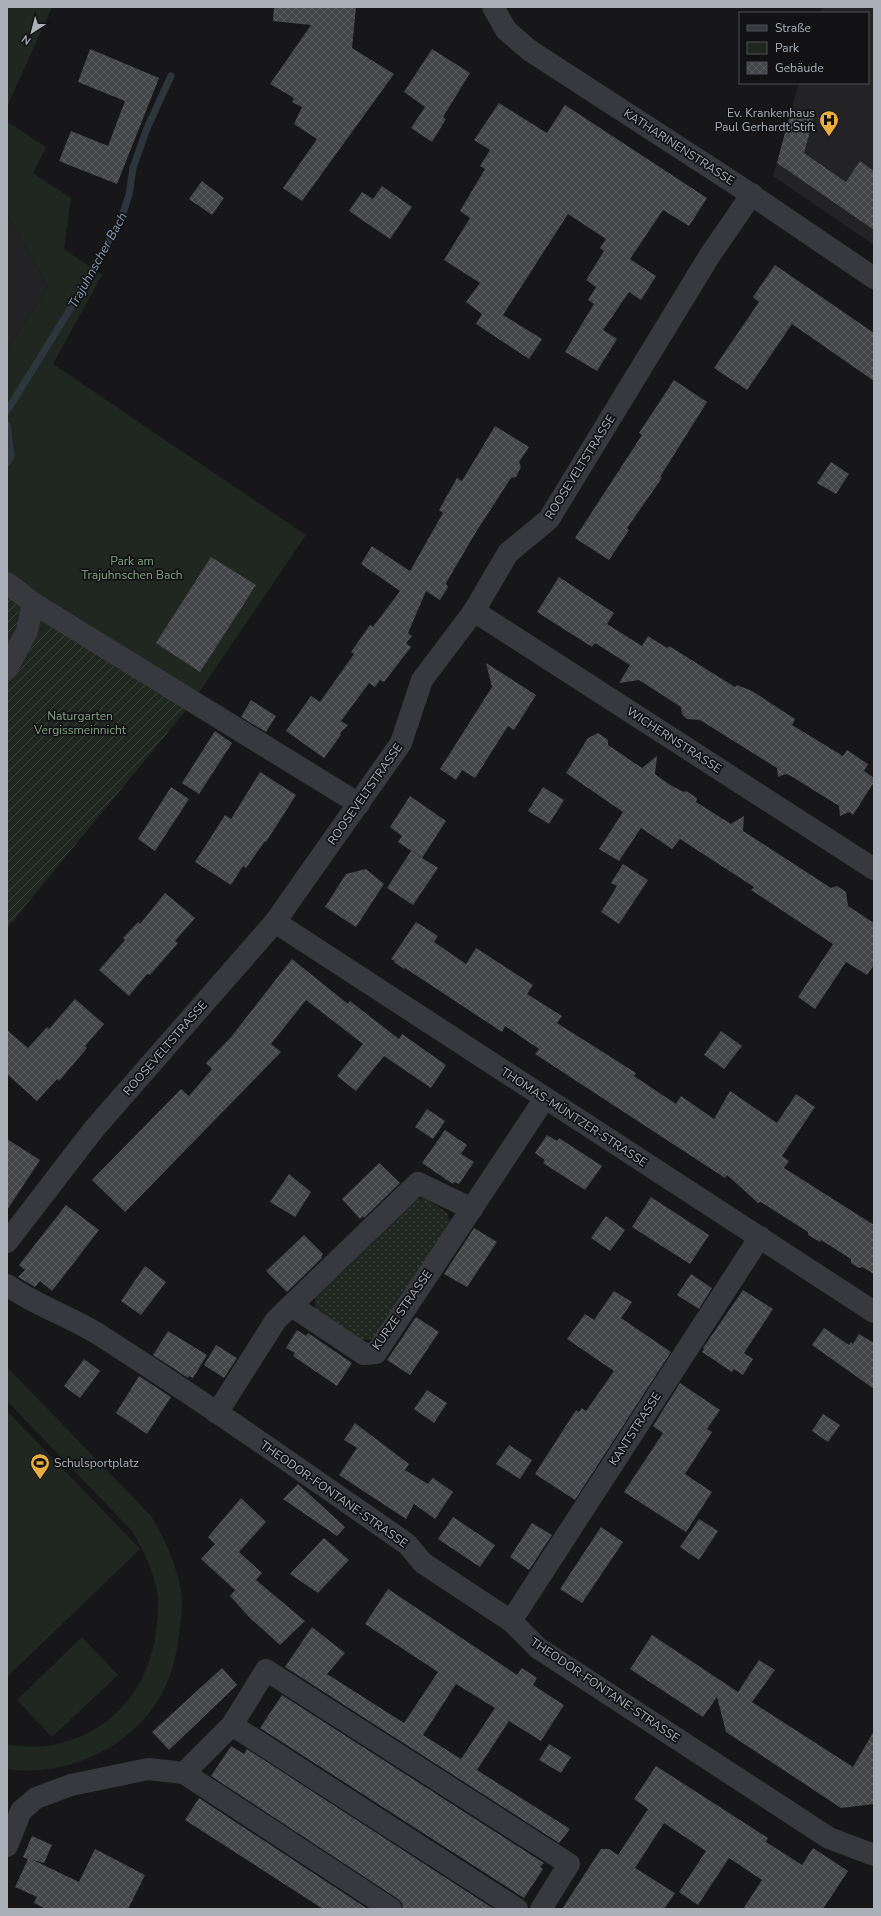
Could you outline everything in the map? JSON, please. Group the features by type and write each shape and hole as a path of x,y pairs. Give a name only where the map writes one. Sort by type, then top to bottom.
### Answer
{"street":[{"name":"KATHARINENSTRASSE","path":"493,7 506,30 529,50 752,194 874,278"},
{"name":"ROOSEVELTSTRASSE","path":"7,1242 94,1129 275,922 359,804 401,744 422,680 474,611 508,553 549,519 710,255 752,194"},
{"path":"7,583 33,603 359,804"},
{"path":"7,669 26,631 33,603"},
{"name":"WICHERNSTRASSE","path":"474,611 874,869"},
{"name":"THOMAS-MÜNTZER-STRASSE","path":"275,922 874,1312"},
{"name":"KURZE STRASSE","path":"292,1306 364,1354 376,1353 545,1098"},
{"path":"218,1414 276,1320 418,1183 472,1209"},
{"name":"KANTSTRASSE","path":"511,1621 760,1238"},
{"name":"THEODOR-FONTANE-STRASSE","path":"7,1285 22,1296 96,1333 218,1414 407,1544 423,1563 511,1621 538,1648 829,1838 874,1855"},
{"path":"184,1773 232,1725 266,1670 569,1864 541,1909"},
{"path":"232,1725 517,1909"},
{"path":"7,1846 21,1811 36,1798 71,1785 148,1769 184,1773 391,1909"}],"shaded area":[{"name":"Ev. Krankenhaus Paul Gerhardt Stift","path":"822,7 874,7 874,245 773,176 799,84 869,84 869,12 820,12"},
{"path":"7,213 48,287 7,349"}],"green space":[{"path":"7,7 52,7 7,107"},
{"name":"Park am Trajuhnschen Bach","path":"7,121 46,147 33,173 71,198 64,249 102,275 53,364 306,535 191,704 7,928 7,349 48,287 7,213"},
{"name":"Naturgarten Vergissmeinnicht","path":"7,590 18,597 20,622 27,631 39,632 57,622 191,704 7,928"},
{"path":"426,1198 447,1213 452,1227 390,1322 371,1340 351,1339 315,1313 315,1293 409,1201"},
{"path":"7,1367 151,1516 165,1541 172,1559 178,1577 182,1599 182,1613 176,1653 167,1683 152,1709 137,1727 119,1742 98,1754 76,1763 53,1768 30,1770 7,1769 7,1745 42,1746 73,1740 107,1721 121,1708 133,1693 143,1676 150,1658 155,1638 158,1602 157,1590 150,1566 132,1531 7,1401"},
{"name":"Schulsportplatz","path":"7,1411 140,1549 7,1677"},
{"path":"82,1637 118,1675 52,1737 17,1700"}],"building":[{"path":"274,7 356,7 352,48 394,74 302,201 283,188 317,139 294,124 302,107 292,102 294,98 270,84 311,25 273,21"},
{"path":"90,49 159,78 117,184 59,161 71,131 108,146 125,101 78,82"},
{"path":"432,49 470,73 443,117 446,119 432,142 411,128 425,107 404,92"},
{"path":"499,103 547,133 565,105 707,198 689,226 663,210 630,259 656,276 641,300 629,292 603,330 617,339 597,371 565,352 594,304 588,300 596,287 586,280 604,251 600,248 606,239 568,214 503,315 542,339 529,359 476,324 482,314 466,302 480,283 444,260 470,218 460,211 485,169 480,166 490,150 474,140"},
{"path":"791,110 814,116 804,153 846,182 860,161 874,171 874,230 777,163"},
{"path":"202,181 224,198 212,215 189,199"},
{"path":"382,186 412,207 390,239 349,211 362,192 373,199"},
{"path":"775,265 874,333 874,381 792,324 747,390 714,368 759,302 753,297"},
{"path":"674,380 707,402 660,477 662,478 627,528 629,530 609,560 575,538 642,435 639,433"},
{"path":"495,426 529,447 519,462 521,467 516,477 511,478 476,532 446,583 448,587 440,600 426,591 408,633 412,636 406,643 411,647 384,682 380,680 375,687 369,683 341,721 348,725 340,733 341,735 324,758 286,731 311,696 320,702 354,654 351,652 370,625 373,627 400,591 361,564 372,546 410,571 443,513 439,510 457,478 462,481"},
{"path":"831,462 849,474 836,494 817,483"},
{"path":"211,557 256,585 200,672 156,643"},
{"path":"559,577 614,613 607,624 642,646 648,636 667,648 669,646 735,687 737,685 752,691 795,719 792,725 843,756 847,750 868,764 864,771 874,778 874,782 853,815 849,812 840,816 839,806 791,776 786,774 778,777 777,768 700,720 687,719 682,714 681,707 639,680 619,683 630,665 595,643 592,647 537,612"},
{"path":"486,663 536,695 514,730 508,726 475,778 462,770 456,780 440,769 492,687"},
{"path":"251,700 276,716 266,732 241,717"},
{"path":"215,731 232,743 199,794 182,783"},
{"path":"598,733 608,740 608,745 642,768 657,756 655,774 670,785 684,792 686,791 697,798 696,802 731,824 744,816 743,831 831,888 837,886 846,892 848,906 874,923 874,965 867,975 846,962 815,1009 798,997 833,944 751,890 754,887 680,839 672,849 641,828 619,861 599,849 623,812 566,773 588,738"},
{"path":"260,772 296,795 266,842 265,841 246,868 243,866 231,885 195,862 225,815 231,819"},
{"path":"171,787 189,799 155,851 138,839"},
{"path":"543,787 564,800 549,824 528,811"},
{"path":"410,796 446,821 422,858 398,842 402,836 390,827"},
{"path":"411,851 438,868 413,905 387,888"},
{"path":"623,864 648,880 619,924 601,912 617,886 611,883"},
{"path":"366,869 384,884 356,927 325,907 346,874"},
{"path":"165,893 195,918 175,941 178,943 150,975 147,974 129,996 99,970 125,940 123,938 138,922 140,924"},
{"path":"416,922 438,936 434,942 466,964 476,948 533,985 527,994 562,1016 557,1023 636,1073 634,1076 676,1104 681,1096 714,1119 730,1091 777,1123 796,1094 815,1107 782,1156 789,1161 784,1168 874,1225 874,1274 862,1267 859,1268 851,1263 851,1259 821,1240 820,1242 808,1235 808,1232 761,1202 758,1203 727,1175 725,1178 535,1054 539,1049 505,1026 502,1032 394,962 395,961 391,959"},
{"path":"292,959 348,1004 350,1001 399,1039 402,1034 446,1065 431,1088 384,1056 356,1091 337,1076 363,1044 306,1000 271,1044 281,1052 125,1212 92,1180 181,1089 189,1096 212,1069 206,1063 231,1037"},
{"path":"75,999 104,1024 85,1046 87,1048 59,1081 57,1079 37,1101 7,1074 7,1030 28,1048 47,1027 49,1029"},
{"path":"721,1031 742,1046 724,1069 704,1055"},
{"path":"427,1109 445,1121 433,1139 415,1127"},
{"path":"445,1130 467,1145 461,1154 474,1162 459,1184 454,1182 453,1184 422,1163"},
{"path":"547,1135 557,1141 559,1138 602,1166 585,1190 543,1163 545,1160 535,1153"},
{"path":"7,1139 40,1160 7,1210"},
{"path":"379,1163 400,1183 364,1218 363,1216 360,1219 342,1199"},
{"path":"289,1174 311,1192 295,1217 270,1202"},
{"path":"651,1197 709,1235 690,1264 632,1227"},
{"path":"66,1205 99,1230 52,1291 40,1281 35,1287 18,1277 25,1270 19,1265"},
{"path":"606,1216 625,1230 610,1251 591,1238"},
{"path":"474,1228 497,1242 467,1287 444,1274"},
{"path":"304,1235 323,1254 321,1257 322,1258 287,1292 266,1271"},
{"path":"145,1266 166,1282 141,1315 121,1301"},
{"path":"691,1274 712,1288 699,1309 677,1295"},
{"path":"743,1290 773,1309 744,1353 753,1359 743,1375 734,1369 732,1372 702,1352 704,1349 703,1348"},
{"path":"614,1291 632,1302 621,1318 671,1352 575,1500 535,1474 576,1410 579,1412 582,1408 586,1411 614,1371 567,1339 585,1314 594,1320"},
{"path":"416,1317 439,1332 410,1375 387,1360"},
{"path":"824,1328 849,1345 851,1342 853,1344 859,1334 874,1343 874,1389 812,1345"},
{"path":"297,1330 306,1336 308,1333 352,1363 337,1386 293,1356 295,1353 286,1348"},
{"path":"168,1331 207,1355 193,1378 189,1376 188,1378 153,1355"},
{"path":"216,1345 237,1358 224,1378 204,1365"},
{"path":"84,1359 100,1371 80,1398 64,1386"},
{"path":"139,1376 171,1397 147,1434 116,1413"},
{"path":"680,1383 720,1410 707,1429 712,1432 685,1474 712,1492 686,1532 624,1492 663,1433 653,1426"},
{"path":"427,1390 447,1403 434,1423 414,1409"},
{"path":"823,1414 840,1425 828,1442 812,1431"},
{"path":"355,1423 409,1464 405,1470 428,1484 433,1478 453,1492 435,1519 414,1504 406,1519 339,1475 357,1448 344,1440"},
{"path":"509,1445 532,1460 520,1479 496,1464"},
{"path":"298,1484 345,1527 337,1536 283,1499"},
{"path":"241,1498 266,1522 239,1552 262,1573 256,1580 305,1621 280,1645 250,1618 230,1596 235,1590 201,1559 215,1544 208,1537"},
{"path":"453,1517 495,1545 480,1567 438,1539"},
{"path":"699,1519 718,1531 699,1560 680,1547"},
{"path":"532,1523 552,1535 529,1570 510,1557"},
{"path":"601,1527 623,1542 582,1603 560,1589"},
{"path":"324,1538 349,1560 318,1593 290,1574"},
{"path":"388,1589 517,1675 522,1668 537,1678 533,1685 564,1705 541,1741 509,1721 477,1770 570,1829 559,1843 285,1667 312,1627 345,1653 327,1674 404,1723 438,1672 365,1624","holes":["456,1684 495,1708 461,1759 423,1735"]},
{"path":"652,1635 738,1692 759,1660 775,1670 752,1702 853,1767 874,1731 874,1804 841,1808 726,1732 717,1697 703,1717 630,1669"},
{"path":"222,1668 237,1685 169,1750 152,1732"},
{"path":"282,1695 544,1863 540,1867 543,1869 524,1898 260,1728"},
{"path":"549,1744 571,1757 561,1773 539,1760"},
{"path":"231,1746 244,1754 247,1749 494,1909 403,1909 402,1903 398,1899 211,1776"},
{"path":"656,1766 768,1838 766,1842 802,1865 813,1848 848,1871 823,1909 743,1909 762,1880 729,1858 698,1905 679,1892 706,1851 664,1823 635,1868 675,1893 664,1909 562,1909 601,1849 609,1849 618,1855 648,1809 634,1799"},
{"path":"199,1798 368,1909 323,1909 185,1820"},
{"path":"32,1836 52,1845 44,1863 33,1860 79,1882 95,1849 145,1875 128,1909 46,1909 34,1903 37,1897 15,1887 28,1859 23,1857"}],"waterway":[{"name":"Trajuhnscher Bach","path":"7,411 72,306 121,219 129,195 133,168 147,128 171,76"},
{"name":"Trajuhnscher Bach","path":"7,425 11,456 7,463"}],"place":[{"name":"Ev. Krankenhaus Paul Gerhardt Stift","path":"829,137"},
{"name":"Schulsportplatz","path":"40,1480"}]}
